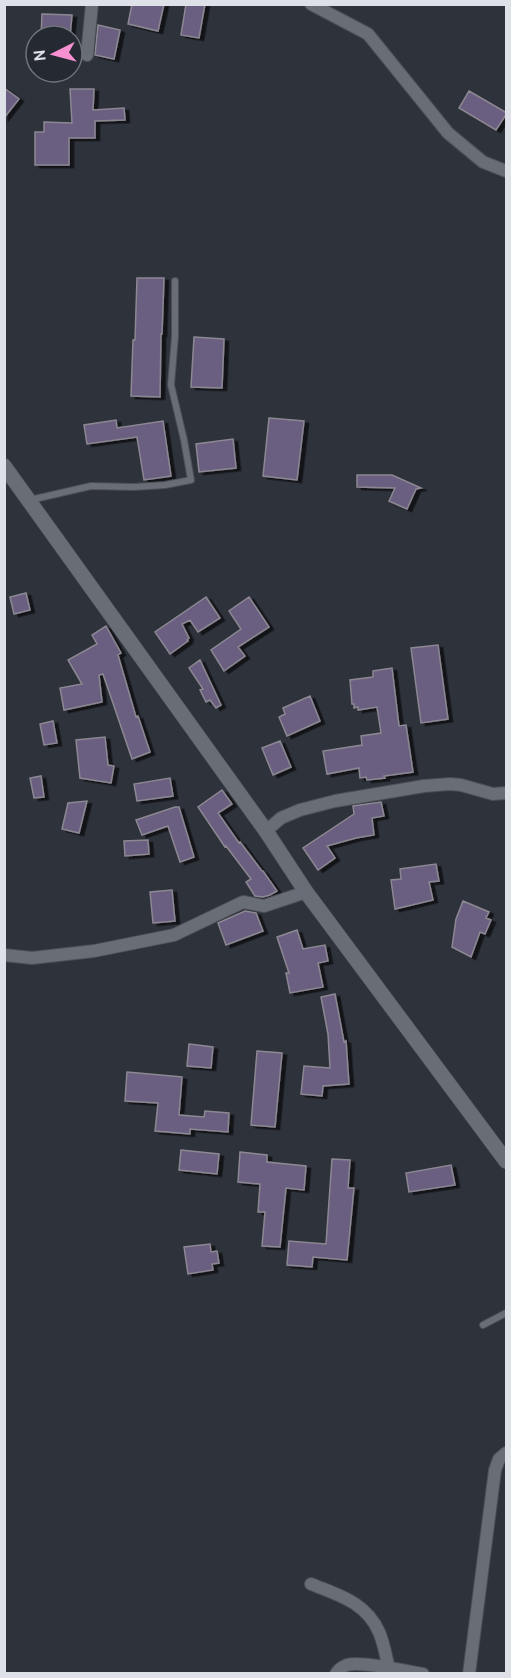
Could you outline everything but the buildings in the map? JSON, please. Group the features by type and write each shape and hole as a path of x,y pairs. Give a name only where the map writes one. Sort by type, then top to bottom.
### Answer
{"street":[{"path":"87,55 92,4"},
{"path":"311,4 368,34 447,133 483,162 507,171"},
{"path":"4,465 266,831 306,892 507,1161"},
{"path":"266,831 281,818 300,810 335,801 412,788 450,783 493,794 507,793"},
{"path":"4,955 32,958 84,952 174,935 243,902 264,906 306,892"},
{"path":"469,1674 495,1470 498,1459 507,1453"},
{"path":"311,1584 347,1599 367,1612 379,1632 389,1669"},
{"path":"336,1674 346,1665 362,1664 423,1674"}],"lane":[{"path":"30,500 91,486 154,486 191,480 171,385 176,280"},
{"path":"483,1325 507,1314"}]}
